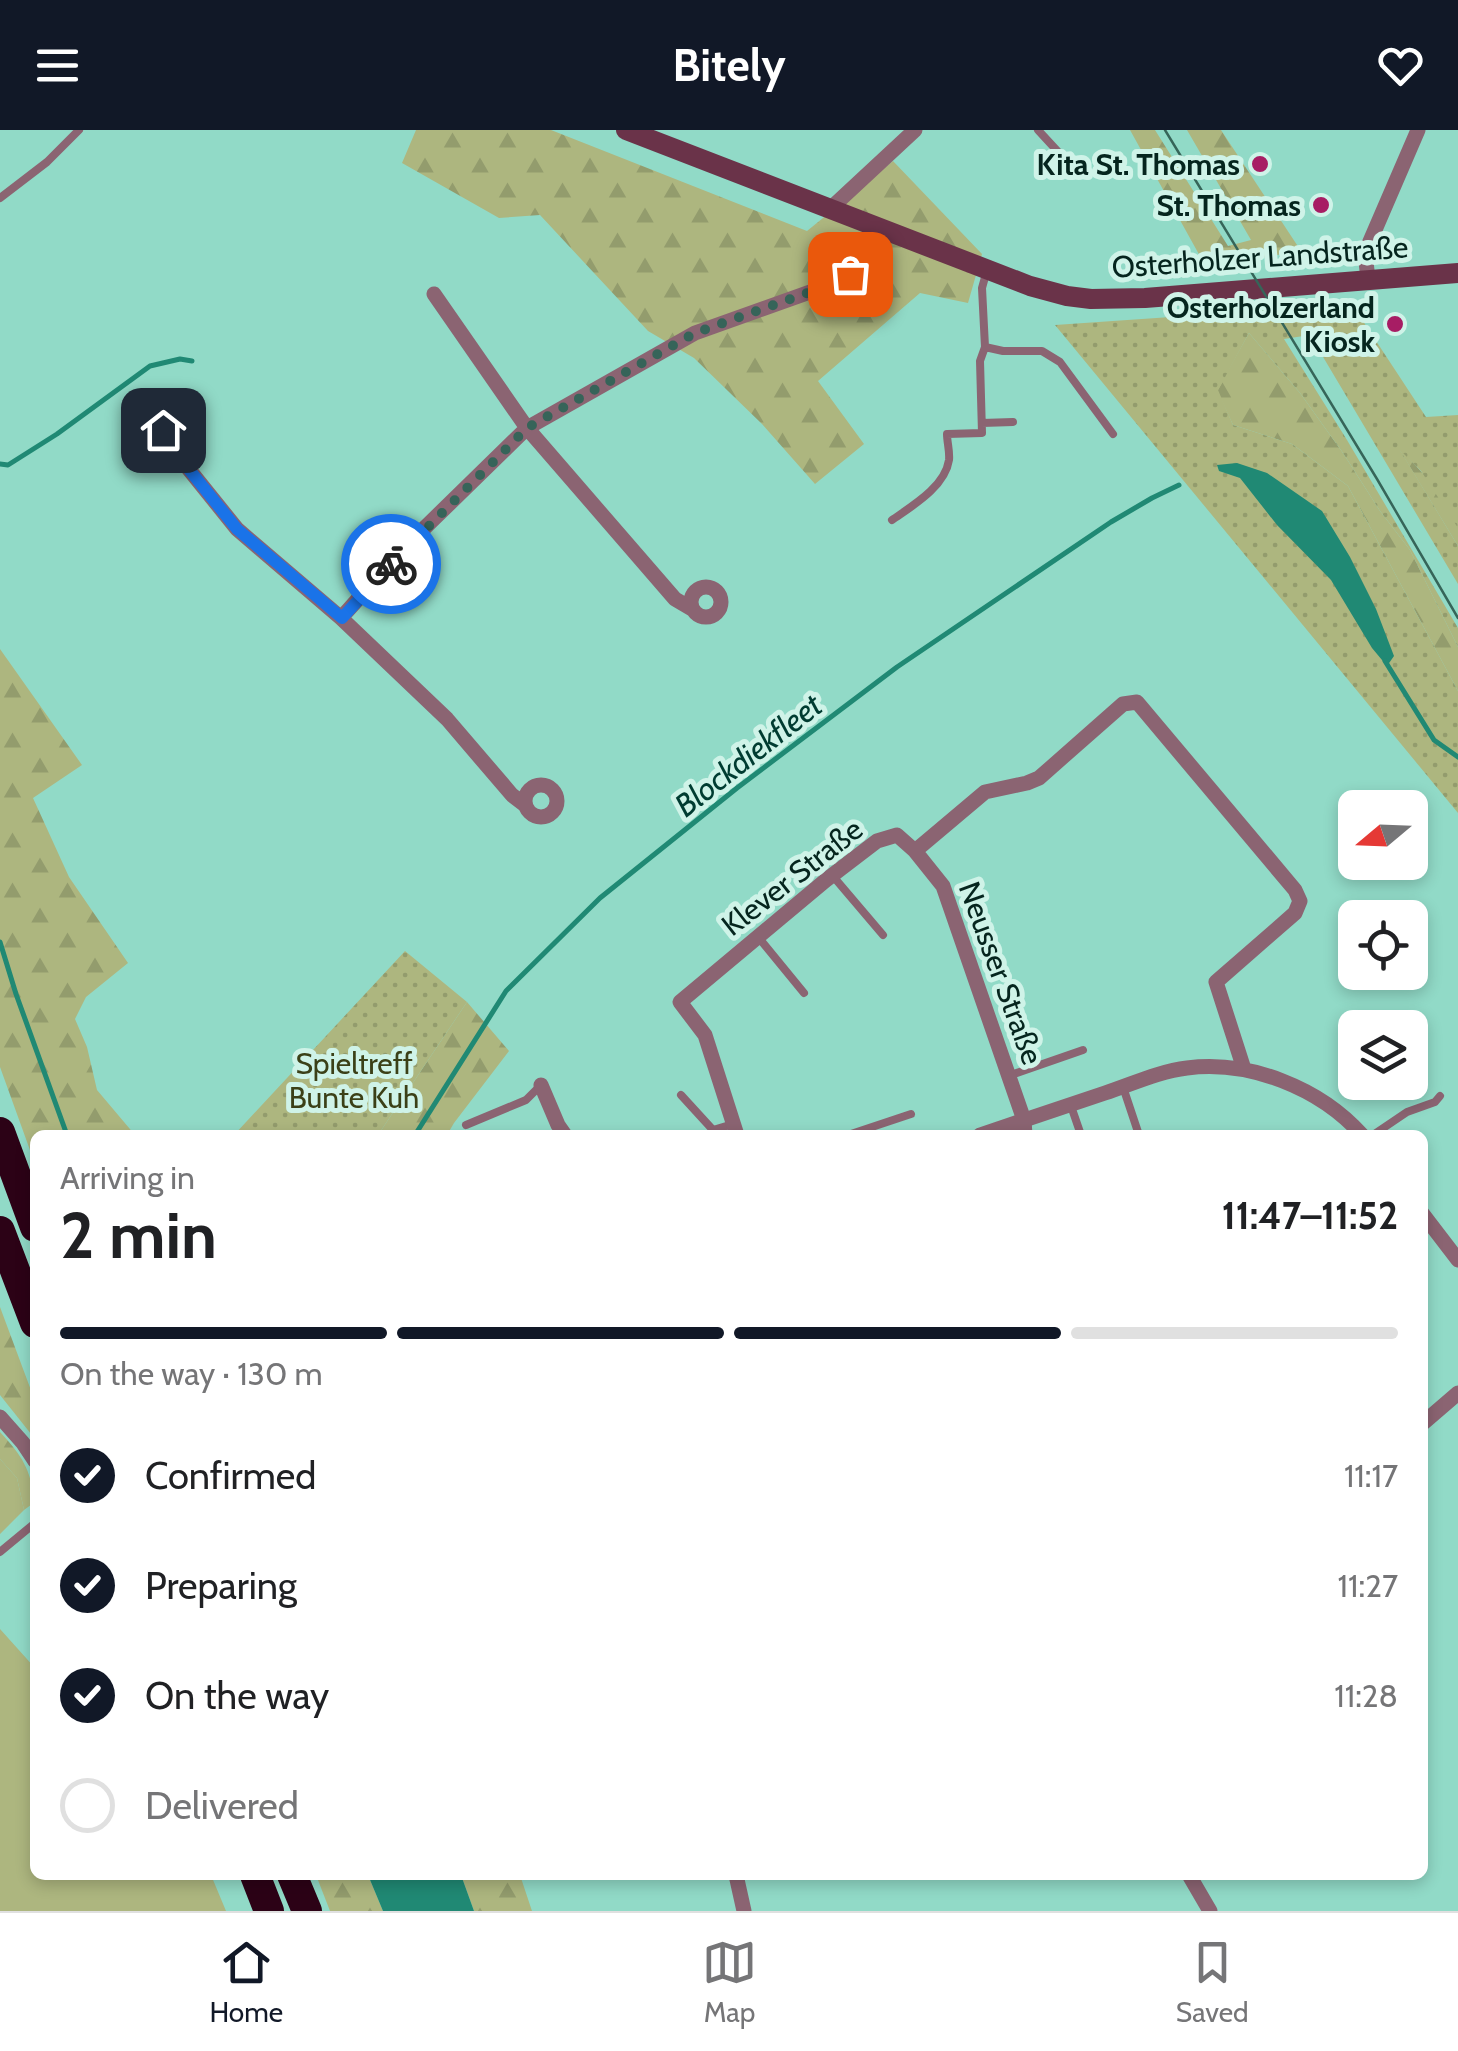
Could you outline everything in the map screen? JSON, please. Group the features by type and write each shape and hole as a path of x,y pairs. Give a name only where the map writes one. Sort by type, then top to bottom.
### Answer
{"highway":[{"path":"0,1132 30,1213"},
{"path":"0,1231 30,1310"},
{"path":"257,1880 270,1911"},
{"path":"294,1880 306,1911"}],"main road":[{"name":"Osterholzer Landstraße","path":"626,130 987,270 1067,296 1116,300 1458,273"}],"street":[{"path":"830,209 915,130"},
{"path":"1368,279 1365,253 1418,130"},
{"path":"342,618 403,550 527,428 695,333 838,282 858,263 873,225"},
{"path":"434,294 527,428 674,600 692,609"},
{"path":"170,435 175,452 237,529 342,618 447,719 525,805"},
{"path":"915,851 985,792 1039,778 1123,704 1137,702 1300,900 1295,913 1216,982 1244,1070"},
{"name":"Klever Straße","path":"735,1129 705,1035 680,1002 877,840 897,835 915,851"},
{"name":"Neusser Straße","path":"915,851 943,886 1024,1128"},
{"path":"1024,1128 1070,1105 1123,1087 1185,1068 1224,1066 1304,1089 1357,1130"},
{"path":"541,1086 562,1130"},
{"path":"1428,1221 1458,1260"},
{"path":"1428,1419 1458,1393"},
{"path":"0,1417 30,1454"},
{"path":"737,1880 744,1911"},
{"path":"1193,1880 1210,1911"}],"lane":[{"path":"0,198 48,162 80,130"},
{"path":"1038,130 1072,168"},
{"path":"892,520 938,482 949,462 947,434 982,433 982,288 987,270"},
{"path":"985,347 1042,351 1060,362 1113,434"},
{"path":"982,423 1013,422"},
{"path":"832,875 884,935"},
{"path":"758,937 804,992"},
{"path":"1008,1076 1084,1050"},
{"path":"466,1125 526,1100 541,1086"},
{"path":"1123,1087 1137,1130"},
{"path":"681,1095 714,1130 735,1129"},
{"path":"1380,1130 1440,1096"},
{"path":"1070,1105 1079,1130"},
{"path":"863,1130 910,1114"},
{"path":"882,1124 884,1130"},
{"path":"0,1552 30,1527"}],"green space":[{"path":"416,130 551,130 807,231 893,161 982,254 968,303 920,293 818,381 864,444 815,484 762,424 694,358 648,331 540,215 499,218 402,163"},
{"path":"1130,130 1155,130 1228,246 1251,240 1187,130 1221,130 1301,251 1206,267"},
{"path":"1358,304 1359,315 1426,417 1458,415 1458,528 1421,471 1400,450 1458,546 1458,584 1310,335 1284,339 1458,628 1458,647 1410,550 1300,393 1249,333 1218,390 1233,425 1292,444 1348,486 1458,691 1458,813 1055,325"},
{"path":"1249,333 1300,393 1410,550 1458,647 1458,691 1348,486 1292,444 1233,425 1217,390"},
{"path":"1396,444 1458,512 1458,546"},
{"path":"0,649 82,765 33,798 69,877 128,963 86,997 75,1019 87,1047 97,1090 131,1130 30,1130 30,1150 0,1067"},
{"name":"Spieltreff Bunte Kuh","path":"405,951 467,1002 381,1130 239,1130"},
{"path":"467,1002 509,1051 450,1130 381,1130"},
{"path":"0,1307 30,1388 30,1433 0,1395"},
{"path":"0,1432 20,1456 30,1477 30,1506 24,1510 17,1478 0,1459"},
{"path":"0,1459 17,1478 24,1510 0,1534"},
{"path":"0,1629 30,1662 30,1880 213,1880 226,1911 0,1911"},
{"path":"318,1880 370,1880 383,1911 330,1911"},
{"path":"463,1880 522,1880 532,1911 474,1911"}],"shaded area":[{"path":"1237,463 1267,473 1322,511 1376,609 1394,656 1387,666 1331,580 1277,525 1240,478 1219,471 1217,465"},
{"path":"370,1880 463,1880 474,1911 383,1911"}],"waterway":[{"path":"0,464 8,465 57,434 150,366 180,359 192,361"},
{"name":"Blockdiekfleet","path":"418,1130 506,991 600,898 897,667 1111,522 1179,485"},
{"name":"Blockdiekfleet","path":"1385,661 1434,740 1458,757"},
{"name":"Blockdiekfleet","path":"0,942 65,1130"}],"tram line":[{"path":"1165,130 1458,618"}],"way so far":[{"path":"391,564 527,428 695,333 838,282 850,274"}],"place":[{"name":"Kita St. Thomas","path":"1260,164"},
{"name":"St. Thomas","path":"1321,205"},
{"name":"Osterholzerland Kiosk","path":"1395,324"}],"route":[{"path":"163,430 170,435 175,452 237,529 342,618 391,564"}]}
